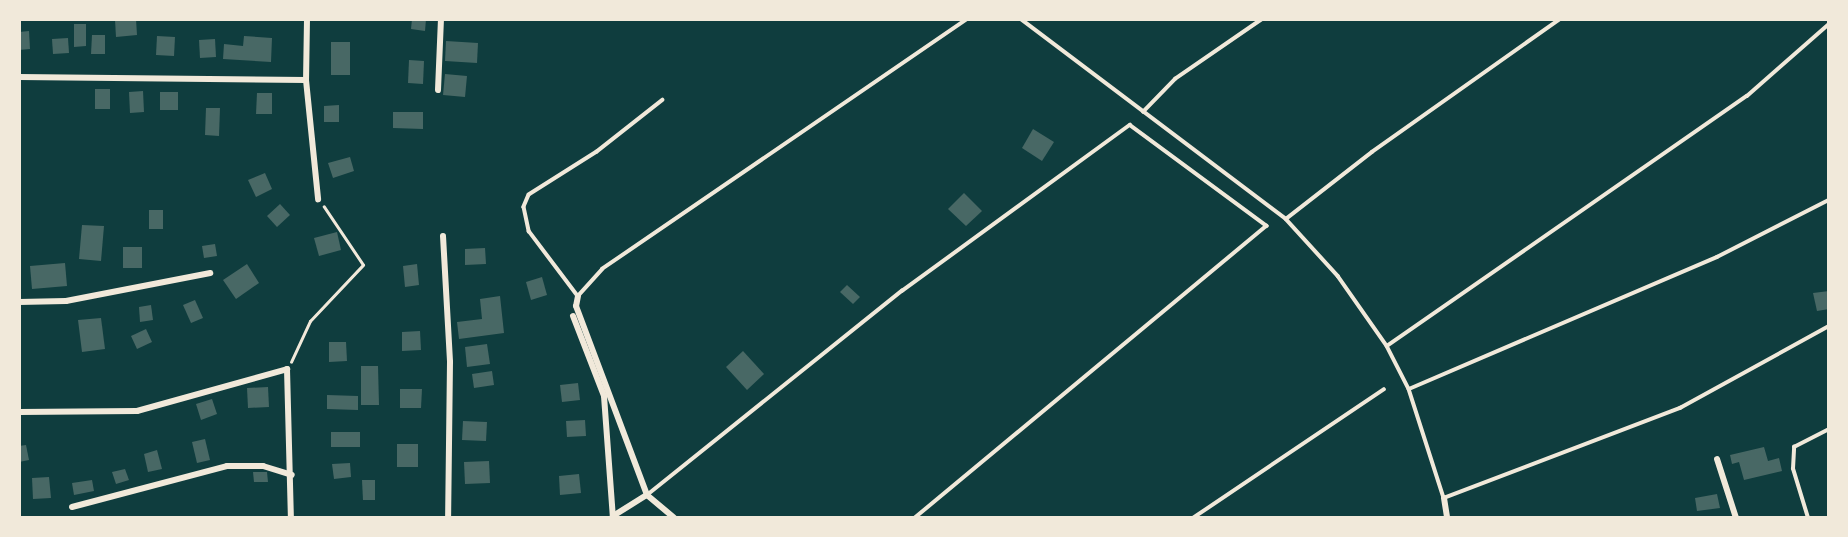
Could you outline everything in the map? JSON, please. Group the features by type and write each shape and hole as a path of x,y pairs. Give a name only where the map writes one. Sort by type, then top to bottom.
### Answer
{"street":[{"path":"307,19 306,80 318,198"},
{"path":"438,90 441,19"},
{"path":"19,77 306,80"},
{"path":"443,236 450,362 448,518"},
{"path":"19,302 66,301 210,273"},
{"path":"578,296 576,306 648,495 674,518"},
{"path":"573,316 604,396 613,517 648,495"},
{"path":"19,412 137,411 287,369 292,518"},
{"path":"1717,459 1736,518"},
{"path":"72,507 227,466 263,466 292,474"},
{"path":"1444,498 1447,518"}],"lane":[{"path":"663,100 597,152 529,195 524,207 529,231 578,296 602,269 967,19"},
{"path":"1021,19 1286,219 1338,276 1387,346 1409,389 1444,498 1680,408 1829,326"},
{"path":"1143,112 1175,79 1262,19"},
{"path":"1286,219 1372,152 1560,19"},
{"path":"1387,346 1747,96 1829,24"},
{"path":"648,495 902,291 1130,125 1267,226 915,518"},
{"path":"1409,389 1717,257 1829,200"},
{"path":"1193,518 1384,390"},
{"path":"1808,518 1793,469 1794,447 1829,429"}],"path":[{"path":"287,369 310,321 363,265 318,198"}],"building":[{"path":"136,19 137,35 116,37 115,20"},
{"path":"412,19 426,19 425,31 411,29"},
{"path":"74,24 86,24 86,46 74,47"},
{"path":"29,31 30,49 19,50 19,32"},
{"path":"92,35 105,35 105,54 91,54"},
{"path":"157,36 175,37 174,56 156,55"},
{"path":"244,36 272,38 271,62 223,59 224,44 243,46"},
{"path":"68,38 69,53 53,54 52,39"},
{"path":"215,39 216,57 200,58 199,40"},
{"path":"446,41 478,43 477,63 445,61"},
{"path":"331,42 350,42 350,75 331,75"},
{"path":"409,60 424,61 423,84 408,83"},
{"path":"445,74 467,76 465,97 443,95"},
{"path":"95,89 110,89 110,109 95,109"},
{"path":"143,91 144,112 130,113 129,92"},
{"path":"160,92 178,92 178,110 160,110"},
{"path":"257,93 272,93 272,114 256,114"},
{"path":"339,105 339,122 324,122 324,106"},
{"path":"206,108 220,108 219,136 205,135"},
{"path":"393,112 423,112 423,129 393,128"},
{"path":"1033,129 1054,142 1042,161 1022,148"},
{"path":"350,157 354,171 333,178 328,163"},
{"path":"265,173 272,189 256,197 248,180"},
{"path":"964,193 982,211 966,226 948,209"},
{"path":"280,204 290,215 277,227 267,216"},
{"path":"149,210 163,210 163,229 149,229"},
{"path":"82,225 104,226 101,261 79,259"},
{"path":"337,232 341,250 319,256 314,238"},
{"path":"215,244 217,256 204,258 202,246"},
{"path":"123,247 142,247 142,268 123,268"},
{"path":"485,248 486,264 465,265 465,249"},
{"path":"65,263 67,286 32,289 30,266"},
{"path":"247,264 259,283 236,299 223,280"},
{"path":"417,264 419,285 405,287 403,266"},
{"path":"542,277 547,295 531,300 526,282"},
{"path":"847,285 860,297 853,304 840,292"},
{"path":"1829,291 1829,309 1817,311 1813,293"},
{"path":"500,296 504,333 459,339 457,322 482,319 480,299"},
{"path":"195,300 203,318 191,323 183,305"},
{"path":"151,305 153,320 140,322 139,307"},
{"path":"101,318 105,349 82,352 78,320"},
{"path":"146,329 152,342 137,349 131,336"},
{"path":"420,331 421,350 402,351 402,332"},
{"path":"329,342 346,342 347,361 329,362"},
{"path":"487,344 490,364 467,367 465,347"},
{"path":"743,351 764,374 747,390 726,367"},
{"path":"361,366 378,366 379,405 361,405"},
{"path":"492,371 494,385 474,388 472,374"},
{"path":"578,383 580,400 562,402 560,385"},
{"path":"268,387 269,407 248,408 247,388"},
{"path":"400,389 422,389 421,408 400,408"},
{"path":"327,395 358,396 358,410 327,409"},
{"path":"212,399 217,414 201,420 196,404"},
{"path":"585,420 586,436 567,437 566,421"},
{"path":"463,421 487,422 486,441 462,440"},
{"path":"331,432 360,432 360,447 331,447"},
{"path":"205,439 210,460 197,463 192,442"},
{"path":"397,444 418,444 418,467 397,467"},
{"path":"26,445 29,460 19,462 19,446"},
{"path":"1764,447 1768,461 1779,458 1782,471 1744,480 1739,462 1732,464 1730,455"},
{"path":"157,450 162,469 148,472 144,454"},
{"path":"489,461 490,483 465,484 464,462"},
{"path":"350,463 351,477 334,479 332,464"},
{"path":"125,469 129,480 116,484 112,472"},
{"path":"253,472 267,472 268,482 254,482"},
{"path":"579,474 581,493 560,495 559,476"},
{"path":"49,477 51,498 33,499 32,478"},
{"path":"92,480 94,491 74,495 72,483"},
{"path":"362,480 375,480 375,500 363,500"},
{"path":"1717,494 1720,508 1697,511 1695,498"}]}
